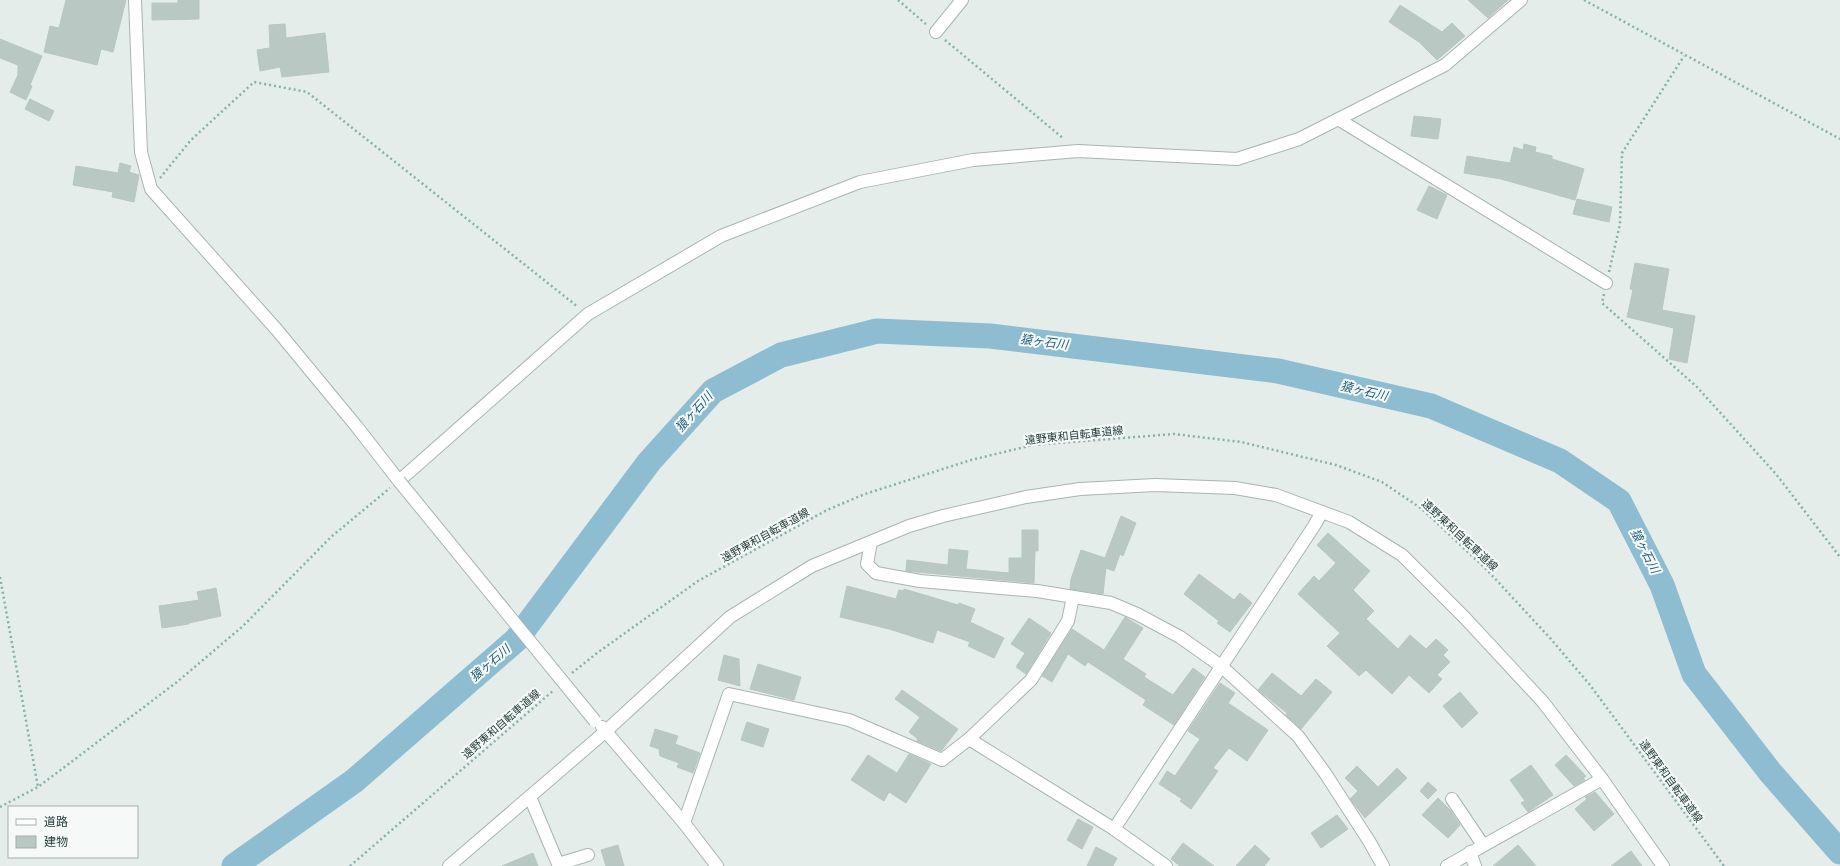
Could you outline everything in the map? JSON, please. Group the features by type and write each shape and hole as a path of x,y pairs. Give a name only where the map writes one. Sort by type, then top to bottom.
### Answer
{"street":[{"path":"135,0 141,152 151,189 277,330 595,721 606,731 684,823 717,866"},
{"path":"936,32 962,0"},
{"path":"399,481 588,314 721,236 860,182 973,160 1078,151 1237,159 1299,139 1445,65 1521,0"},
{"path":"1338,119 1606,283"},
{"path":"449,866 606,731 730,617 812,566 909,526 943,516 1026,497 1080,488 1155,485 1234,488 1276,495 1350,522 1402,555 1465,618 1542,702 1602,779 1663,866"},
{"path":"1114,829 1322,512"},
{"path":"871,542 867,564 876,573 920,581 1037,591 1111,603 1137,614 1180,637 1220,666 1298,736 1325,773 1369,841 1383,866"},
{"path":"684,823 730,694 849,720 942,760 970,739 1031,680 1068,621 1073,597"},
{"path":"970,739 1114,829 1163,865"},
{"path":"1447,866 1602,779"},
{"path":"530,797 558,864 588,855"},
{"path":"1452,799 1483,845"},
{"path":"1470,852 1475,866"}],"path":[{"path":"898,0 1078,151"},
{"path":"1584,0 1840,140"},
{"path":"1684,56 1622,153 1620,224 1602,303 1696,386 1776,474 1840,557"},
{"path":"151,189 191,140 254,82 307,92 588,314"},
{"name":"遠野東和自転車道線","path":"570,675 597,653 698,580 827,510 864,494 971,460 1033,445 1174,434 1241,442 1336,465 1382,482 1422,509 1487,570 1550,638 1590,685 1724,866"},
{"path":"0,806 38,787 177,682 243,626 331,537 399,481"},
{"path":"0,577 38,787"},
{"name":"遠野東和自転車道線","path":"350,866 558,686"}],"building":[{"path":"66,0 126,0 113,52 101,49 97,65 44,52 50,26 59,28"},
{"path":"178,0 199,0 199,19 152,20 152,3 178,3"},
{"path":"1468,0 1508,0 1488,18"},
{"path":"1400,5 1442,32 1452,23 1465,36 1437,60 1419,42 1389,22"},
{"path":"285,24 286,38 325,33 329,72 282,77 280,67 260,71 257,50 270,48 269,25"},
{"path":"0,39 42,56 30,85 32,86 26,100 10,92 18,75 18,65 0,58"},
{"path":"30,99 54,111 49,121 25,109"},
{"path":"1414,116 1441,119 1438,139 1411,136"},
{"path":"1524,144 1536,147 1535,152 1552,156 1552,159 1584,169 1575,200 1501,179 1464,173 1467,156 1510,163 1514,147 1523,150"},
{"path":"120,163 131,166 129,172 139,175 134,202 112,197 113,192 73,185 76,166 118,173"},
{"path":"1429,186 1447,195 1437,219 1417,210"},
{"path":"1577,199 1612,207 1609,222 1573,214"},
{"path":"1635,263 1669,269 1662,310 1695,316 1687,363 1669,359 1674,328 1627,317 1633,290 1630,289"},
{"path":"1121,516 1136,523 1123,556 1120,554 1114,571 1106,568 1103,594 1070,589 1071,579 1081,550 1105,558"},
{"path":"1022,530 1038,530 1038,551 1035,551 1034,583 906,571 907,560 948,565 949,549 968,551 966,569 1009,573 1009,558 1022,558"},
{"path":"1328,533 1370,571 1353,590 1374,611 1366,619 1398,649 1410,635 1426,649 1436,639 1448,650 1443,655 1450,662 1437,675 1442,679 1429,693 1409,675 1392,694 1366,670 1359,676 1327,646 1340,633 1298,594 1314,576 1319,581 1336,563 1317,545"},
{"path":"1199,574 1234,600 1240,593 1252,603 1230,632 1217,623 1219,621 1184,594"},
{"path":"847,586 896,599 899,590 904,591 904,589 958,605 959,603 975,609 970,622 1004,638 994,658 968,646 970,642 937,630 933,643 889,629 840,617"},
{"path":"216,588 221,616 189,624 162,628 159,606 199,600 197,592"},
{"path":"1125,617 1143,628 1123,659 1146,674 1144,677 1173,695 1193,668 1205,677 1174,725 1143,705 1146,700 1088,662 1085,666 1068,654 1052,682 1042,676 1072,629 1104,650"},
{"path":"1029,618 1051,633 1026,674 1016,667 1025,653 1011,644"},
{"path":"724,655 739,659 740,686 718,680"},
{"path":"758,664 801,677 794,700 750,689"},
{"path":"1272,673 1301,696 1316,679 1332,692 1301,729 1286,715 1287,713 1258,690"},
{"path":"1220,683 1235,693 1228,703 1268,730 1247,761 1229,748 1213,768 1218,771 1191,809 1180,801 1182,799 1159,784 1167,771 1175,776 1200,739 1188,731"},
{"path":"902,690 958,729 941,751 917,741 918,739 909,732 920,717 895,699"},
{"path":"1460,692 1478,713 1462,728 1443,706"},
{"path":"747,722 769,729 763,747 741,740"},
{"path":"655,729 678,736 675,744 700,753 693,773 677,767 679,763 660,756 659,749 650,746"},
{"path":"909,754 931,764 906,803 889,792 884,801 851,780 868,755 897,773"},
{"path":"1566,755 1586,776 1583,778 1585,780 1574,786 1555,765"},
{"path":"1531,765 1553,795 1528,812 1521,803 1525,801 1510,780"},
{"path":"1357,766 1378,787 1397,768 1407,778 1365,818 1350,799 1358,791 1345,778"},
{"path":"1428,782 1437,790 1428,799 1420,791"},
{"path":"1595,792 1614,814 1594,831 1575,809 1587,799 1585,797"},
{"path":"1438,798 1450,810 1460,825 1448,838 1422,815"},
{"path":"1337,815 1348,829 1321,848 1311,833"},
{"path":"1078,819 1093,827 1082,849 1067,840"},
{"path":"1183,843 1214,866 1180,866 1171,859"},
{"path":"618,845 624,866 606,866 601,850"},
{"path":"1255,845 1270,859 1264,866 1236,866"},
{"path":"1518,845 1536,866 1493,866"},
{"path":"1096,847 1117,858 1113,866 1087,866"},
{"path":"1631,851 1642,866 1611,866"},
{"path":"533,853 538,866 502,866"}],"waterway":[{"name":"猿ヶ石川","path":"234,866 354,781 516,640 649,462 713,391 781,355 877,331 990,336 1278,371 1431,406 1560,461 1619,501 1662,585 1694,674 1770,772 1840,852"}]}
